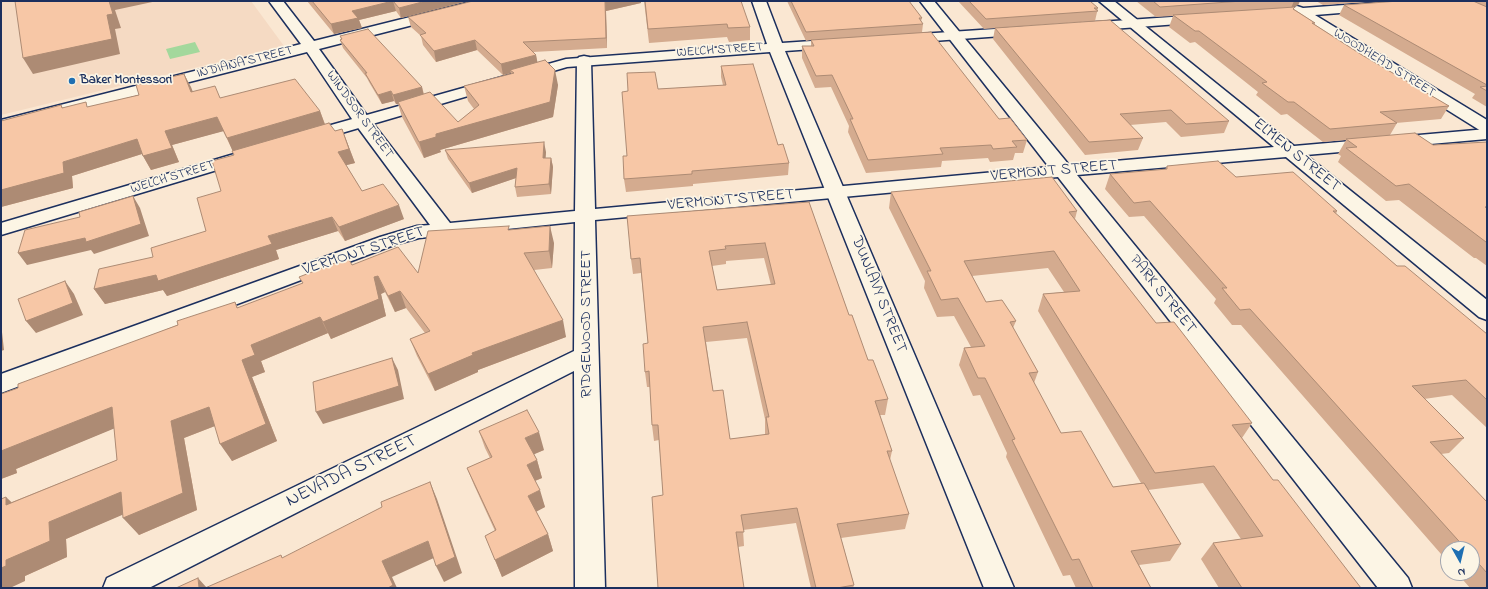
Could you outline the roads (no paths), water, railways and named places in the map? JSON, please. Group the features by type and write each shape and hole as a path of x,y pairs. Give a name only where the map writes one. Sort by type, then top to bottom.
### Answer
{"street":[{"name":"WINDSOR STREET","path":"276,1 310,46 362,121 444,228"},
{"name":"INDIANA STREET","path":"1,125 490,1"},
{"name":"DUNLAVY STREET","path":"759,1 776,48 999,588"},
{"name":"PARK STREET","path":"927,1 1397,588"},
{"name":"ELMEN STREET","path":"1106,1 1487,312"},
{"name":"WOODHEAD STREET","path":"1282,1 1487,127"},
{"path":"1252,15 1387,6"},
{"path":"1072,27 1212,18"},
{"path":"891,40 1041,30"},
{"name":"WELCH STREET","path":"287,144 546,68 584,60 851,42"},
{"name":"RIDGEWOOD STREET","path":"584,60 586,355 590,588"},
{"name":"VERMONT STREET","path":"1,384 388,241 417,232 586,214 835,191 1487,134"},
{"name":"WELCH STREET","path":"1,229 257,153"},
{"name":"NEVADA STREET","path":"118,588 586,355"}],"place":[{"name":"Baker Montessori","path":"72,81"}]}
